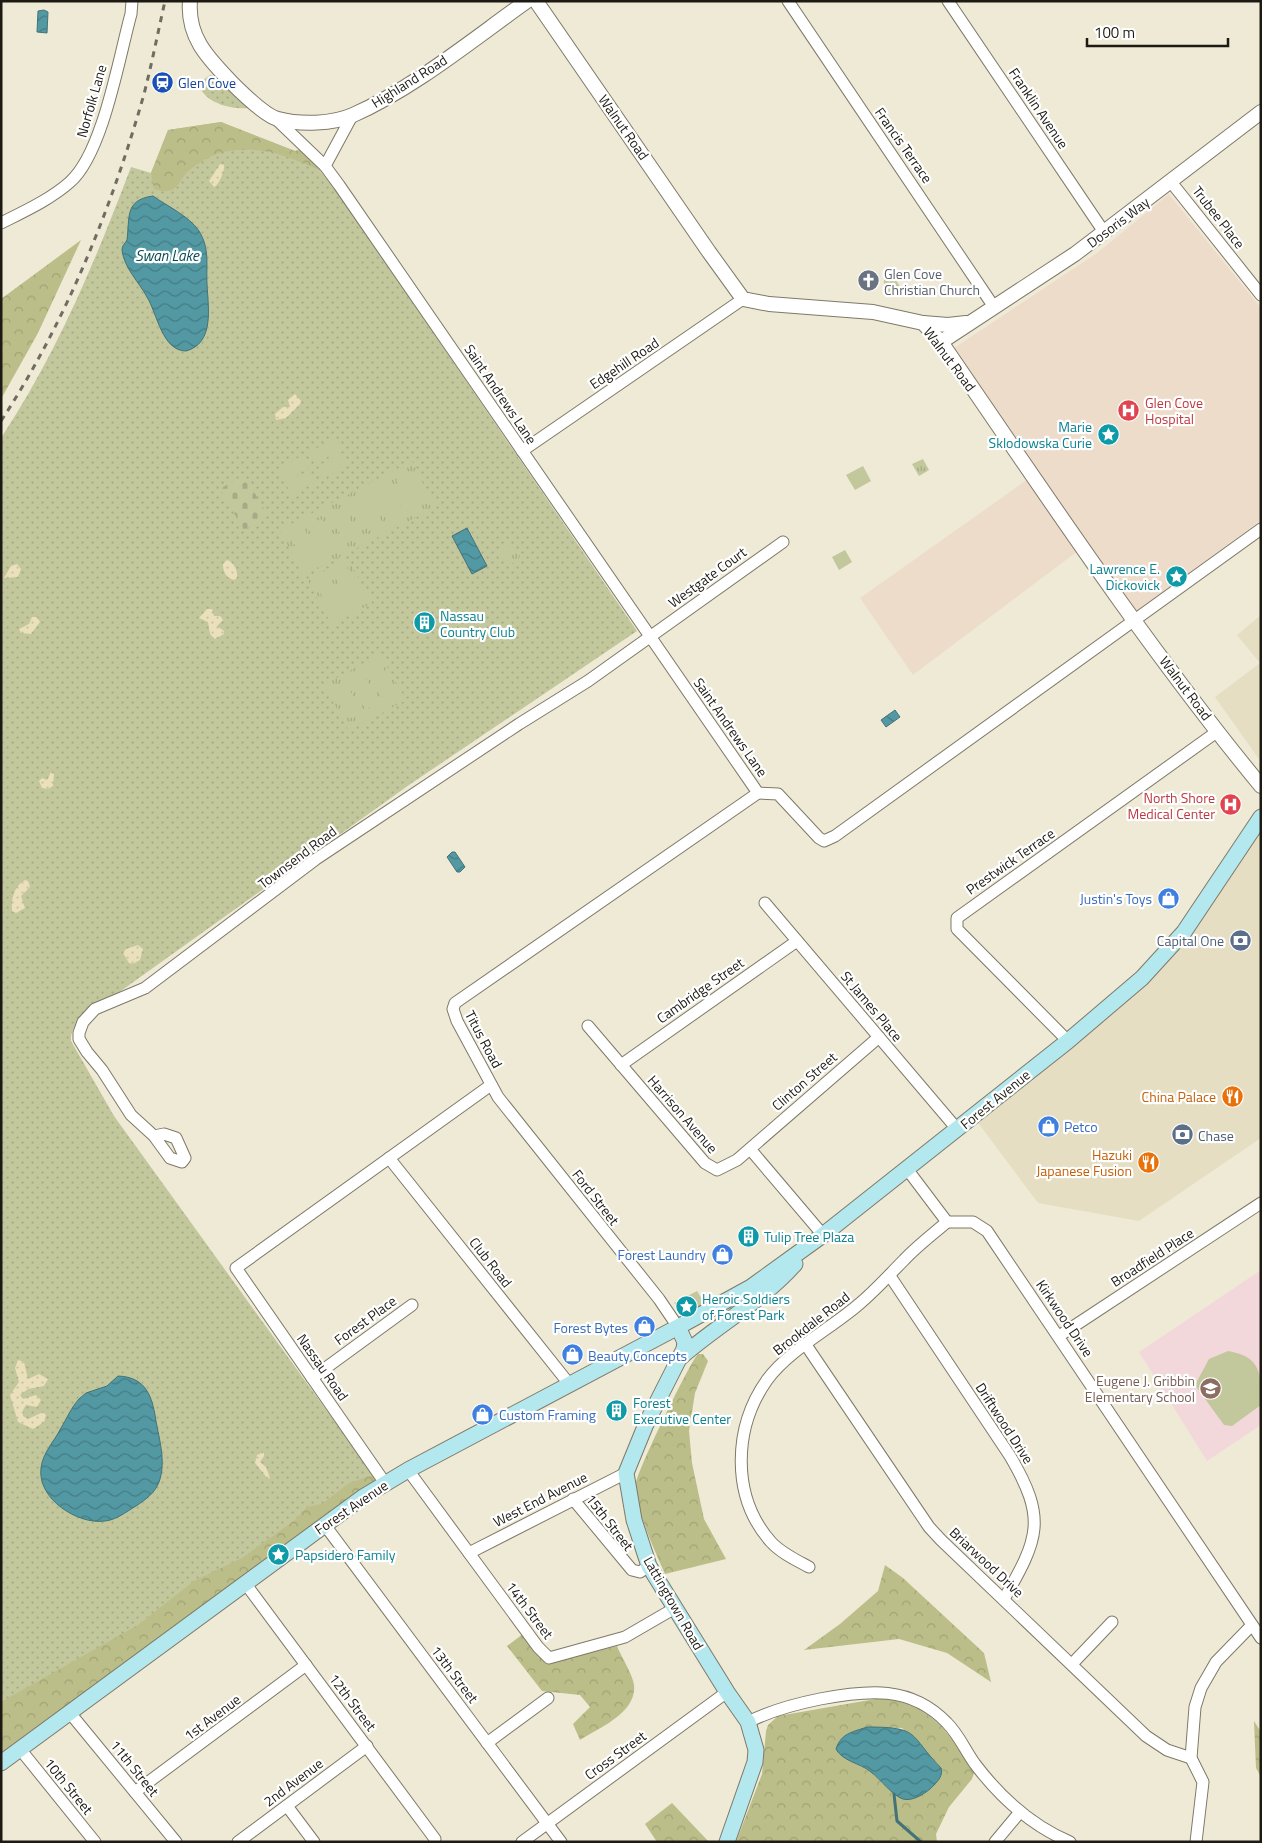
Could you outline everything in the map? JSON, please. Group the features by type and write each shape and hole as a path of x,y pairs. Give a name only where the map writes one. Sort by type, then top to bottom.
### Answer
{"main road":[{"name":"Forest Avenue","path":"1,1763 324,1524 386,1483 751,1287 822,1235 1068,1041 1142,978 1184,932 1261,817"},
{"path":"680,1358 700,1341 758,1300 791,1269 822,1235"},
{"path":"626,1473 646,1424 680,1358 685,1342 678,1327"},
{"name":"Lattingtown Road","path":"626,1473 634,1520 650,1566 726,1692 748,1722"},
{"path":"727,1842 756,1762 756,1750 748,1722"}],"street":[{"name":"Norfolk Lane","path":"1,223 57,192 78,174 89,157 98,137 131,14 132,1"},
{"path":"190,1 190,23 199,44 214,64 239,89 276,119"},
{"name":"Highland Road","path":"276,119 323,122 352,116 408,84 527,1"},
{"name":"Walnut Road","path":"536,1 709,252 744,299 769,304 873,312 923,324 941,342 1040,488 1135,622 1261,786"},
{"name":"Francis Terrace","path":"788,1 994,306"},
{"name":"Franklin Avenue","path":"948,1 1104,232"},
{"name":"Dosoris Way","path":"941,342 1104,232 1261,112"},
{"path":"325,166 352,116"},
{"name":"Saint Andrews Lane","path":"276,119 325,166 758,793 778,794 814,834 824,840 829,839 1135,622 1261,529"},
{"name":"Trubee Place","path":"1171,182 1261,295"},
{"name":"Edgehill Road","path":"522,451 744,299"},
{"path":"923,324 948,325 970,323"},
{"name":"Westgate Court","path":"650,638 783,542"},
{"name":"Townsend Road","path":"154,1136 131,1115 80,1039 83,1022 95,1009 145,988 316,859 519,724 588,681 650,638"},
{"name":"Prestwick Terrace","path":"1068,1041 957,929 957,918 1218,731"},
{"name":"Titus Road","path":"236,1268 491,1085 456,1021 453,1009 455,1003 758,793"},
{"name":"St James Place","path":"765,903 957,1129"},
{"name":"Cambridge Street","path":"621,1065 797,941"},
{"name":"Harrison Avenue","path":"588,1026 709,1167 717,1170 724,1168 750,1148"},
{"name":"Clinton Street","path":"750,1148 878,1037"},
{"name":"Ford Street","path":"491,1085 498,1097 658,1299 678,1327"},
{"path":"750,1148 822,1235"},
{"name":"Club Road","path":"389,1158 570,1385"},
{"path":"907,1169 947,1222"},
{"name":"Broadfield Place","path":"1059,1336 1261,1203"},
{"name":"Brookdale Road","path":"809,1567 772,1543 759,1526 746,1498 741,1462 742,1442 747,1419 759,1393 783,1362 859,1305 905,1259 947,1222"},
{"name":"Kirkwood Drive","path":"947,1222 973,1222 987,1231 1261,1638"},
{"name":"Nassau Road","path":"236,1268 386,1483"},
{"name":"Driftwood Drive","path":"890,1276 1028,1485 1034,1507 1033,1539 1027,1558 1004,1599"},
{"name":"Forest Place","path":"312,1378 412,1305"},
{"name":"Briarwood Drive","path":"806,1346 929,1527 1156,1744 1191,1758"},
{"name":"14th Street","path":"408,1470 538,1647 549,1658 625,1637 674,1608"},
{"name":"West End Avenue","path":"469,1553 626,1473"},
{"name":"15th Street","path":"573,1499 632,1570 640,1572 650,1566"},
{"name":"13th Street","path":"324,1524 561,1842"},
{"name":"12th Street","path":"245,1583 436,1839"},
{"path":"1072,1664 1112,1622"},
{"path":"1196,1842 1203,1782 1191,1758 1195,1707 1201,1688 1216,1662 1252,1625"},
{"name":"1st Avenue","path":"135,1792 306,1665"},
{"path":"748,1722 794,1704 857,1692 881,1691 901,1696 921,1704 946,1722 990,1784 1020,1812 1070,1842"},
{"name":"Cross Street","path":"522,1842 726,1692"},
{"path":"488,1744 548,1698"},
{"name":"11th Street","path":"70,1713 176,1842"},
{"name":"2nd Avenue","path":"238,1842 367,1746"},
{"name":"10th Street","path":"20,1750 95,1842"},
{"path":"287,1806 314,1842"},
{"path":"995,1842 1020,1812"}],"shaded area":[{"name":"Glen Cove Hospital","path":"1169,194 1261,308 1261,520 1136,612 1086,545 913,675 860,598 1038,472 954,348 1097,253"},
{"path":"1261,615 1261,762 1215,697 1260,663 1237,635"},
{"path":"1261,817 1261,1138 1139,1221 1038,1203 973,1116 1142,978"},
{"name":"Eugene J. Gribbin Elementary School","path":"1261,1270 1261,1425 1207,1461 1139,1352"}],"green space":[{"path":"210,75 215,76 250,108 228,107 208,97 200,86 202,81"},
{"name":"Nassau Country Club","path":"221,122 295,151 302,149 335,189 637,631 409,785 85,1016 74,1027 71,1041 114,1116 379,1483 1,1755 1,438 40,373 74,306 131,167 151,173 168,130"},
{"path":"221,122 295,151 302,149 319,170 273,153 236,150 219,153 199,163 187,173 177,186 169,191 154,189 151,173 168,130"},
{"path":"81,240 38,333 1,399 1,299"},
{"path":"884,276 893,276 901,288 889,294 884,287"},
{"path":"335,438 341,450 316,463 310,452"},
{"path":"343,453 349,465 324,478 318,466"},
{"path":"302,456 309,468 284,481 278,469"},
{"path":"923,459 929,470 919,476 912,464"},
{"path":"412,461 436,507 303,576 280,530"},
{"path":"863,466 871,481 855,490 846,475"},
{"path":"310,470 316,482 292,495 285,483"},
{"path":"410,473 425,502 411,509 396,480"},
{"path":"244,475 268,516 244,530 220,489"},
{"path":"389,483 404,513 390,520 375,490"},
{"path":"368,494 383,524 369,531 354,502"},
{"path":"344,507 359,537 345,544 330,514"},
{"path":"321,519 336,549 322,556 307,526"},
{"path":"304,528 319,558 305,565 290,536"},
{"path":"513,544 520,556 518,560 506,567 499,551"},
{"path":"845,550 852,562 839,570 832,557"},
{"path":"348,559 372,603 332,625 307,579"},
{"path":"348,568 363,598 349,605 334,575"},
{"path":"330,577 345,607 331,614 316,584"},
{"path":"380,654 406,700 349,731 324,685"},
{"path":"380,663 397,692 383,700 367,671"},
{"path":"363,673 379,702 366,710 349,681"},
{"path":"346,683 362,712 349,719 332,691"},
{"path":"697,1291 706,1305 685,1315 674,1303"},
{"path":"1228,1351 1248,1358 1253,1363 1260,1376 1261,1384 1261,1405 1232,1426 1224,1425 1195,1385 1209,1359"},
{"path":"698,1354 703,1354 708,1361 695,1393 689,1431 692,1463 704,1519 726,1559 665,1574 642,1519 636,1484 644,1461 664,1418"},
{"path":"373,1475 379,1483 1,1755 1,1702 138,1625 194,1581 242,1558 295,1520 307,1507 322,1504 349,1483"},
{"path":"885,1565 903,1578 984,1653 991,1682 947,1653 899,1639 804,1650 840,1624 878,1591"},
{"path":"523,1634 549,1663 617,1646 634,1685 630,1704 615,1719 580,1740 573,1724 590,1707 580,1695 542,1691 507,1646"},
{"path":"881,1698 898,1701 926,1714 937,1723 956,1745 974,1773 972,1779 949,1807 936,1834 937,1842 736,1842 762,1774 768,1725 778,1716","holes":["867,1727 902,1728 941,1768 894,1794 871,1772 839,1754"]},
{"path":"1254,1721 1261,1732 1261,1777 1256,1768"},
{"path":"672,1803 709,1842 657,1842 645,1824"}],"sand":[{"path":"220,164 224,165 224,170 220,180 214,187 209,181"},
{"path":"295,394 301,401 300,404 286,418 276,420 275,414 283,407 290,407 288,400"},
{"path":"227,560 234,565 236,570 237,578 234,580 229,578 224,572 223,564"},
{"path":"17,564 21,569 18,577 4,578 11,566"},
{"path":"207,609 212,609 214,616 220,616 223,620 217,626 224,631 224,634 215,639 210,634 208,622 199,618"},
{"path":"32,617 37,617 40,622 31,634 21,633 19,629 29,624"},
{"path":"51,772 54,774 53,786 48,789 42,788 39,781 42,778 47,780"},
{"path":"25,880 28,881 30,887 21,896 25,908 16,913 12,911 13,898 18,886"},
{"path":"138,945 143,949 140,960 133,964 129,963 123,953 126,949"},
{"path":"18,1360 24,1362 28,1379 39,1374 48,1379 44,1386 28,1389 20,1395 23,1399 36,1395 41,1400 37,1407 26,1405 23,1410 23,1416 28,1419 43,1412 46,1415 44,1422 33,1429 18,1422 10,1395 19,1382 15,1368"},
{"path":"264,1452 260,1462 266,1467 270,1478 268,1479 255,1463 257,1455"}],"water":[{"path":"44,10 48,12 47,33 37,32 38,11"},
{"name":"Swan Lake","path":"153,196 184,216 195,226 205,244 208,323 202,340 195,347 186,351 171,345 166,338 151,304 123,257 122,248 127,240 130,211 137,201"},
{"path":"467,528 487,566 472,574 452,536"},
{"path":"895,710 900,717 886,727 881,720"},
{"path":"452,852 455,852 465,867 460,872 457,872 447,857"},
{"path":"118,1376 134,1379 140,1383 151,1399 161,1448 161,1474 155,1490 139,1504 121,1515 105,1521 83,1519 61,1508 52,1499 41,1479 42,1462 71,1409 79,1399 86,1393 107,1386"},
{"path":"867,1727 884,1727 905,1731 917,1740 941,1768 941,1775 928,1791 911,1799 903,1799 891,1791 871,1772 839,1753 836,1749 844,1736"}],"waterway":[{"path":"894,1794 897,1821 921,1842"}],"railway":[{"path":"1,421 46,344 85,263 102,221 144,94 165,1"}],"place":[{"name":"Glen Cove","path":"162,82"},
{"name":"Glen Cove Christian Church","path":"868,281"},
{"name":"Glen Cove Hospital","path":"1129,410"},
{"name":"Marie Sklodowska Curie","path":"1108,434"},
{"name":"Lawrence E. Dickovick","path":"1176,576"},
{"name":"Nassau Country Club","path":"424,623"},
{"name":"North Shore Medical Center","path":"1231,805"},
{"name":"Justin's Toys","path":"1168,898"},
{"name":"Capital One","path":"1240,940"},
{"name":"China Palace","path":"1232,1096"},
{"name":"Petco","path":"1048,1126"},
{"name":"Chase","path":"1182,1135"},
{"name":"Hazuki Japanese Fusion","path":"1148,1162"},
{"name":"Tulip Tree Plaza","path":"748,1236"},
{"name":"Forest Laundry","path":"722,1254"},
{"name":"Heroic Soldiers of Forest Park","path":"686,1306"},
{"name":"Forest Bytes","path":"644,1327"},
{"name":"Beauty Concepts","path":"572,1355"},
{"name":"Eugene J. Gribbin Elementary School","path":"1211,1388"},
{"name":"Forest Executive Center","path":"617,1410"},
{"name":"Custom Framing","path":"483,1414"},
{"name":"Papsidero Family","path":"279,1554"}]}
